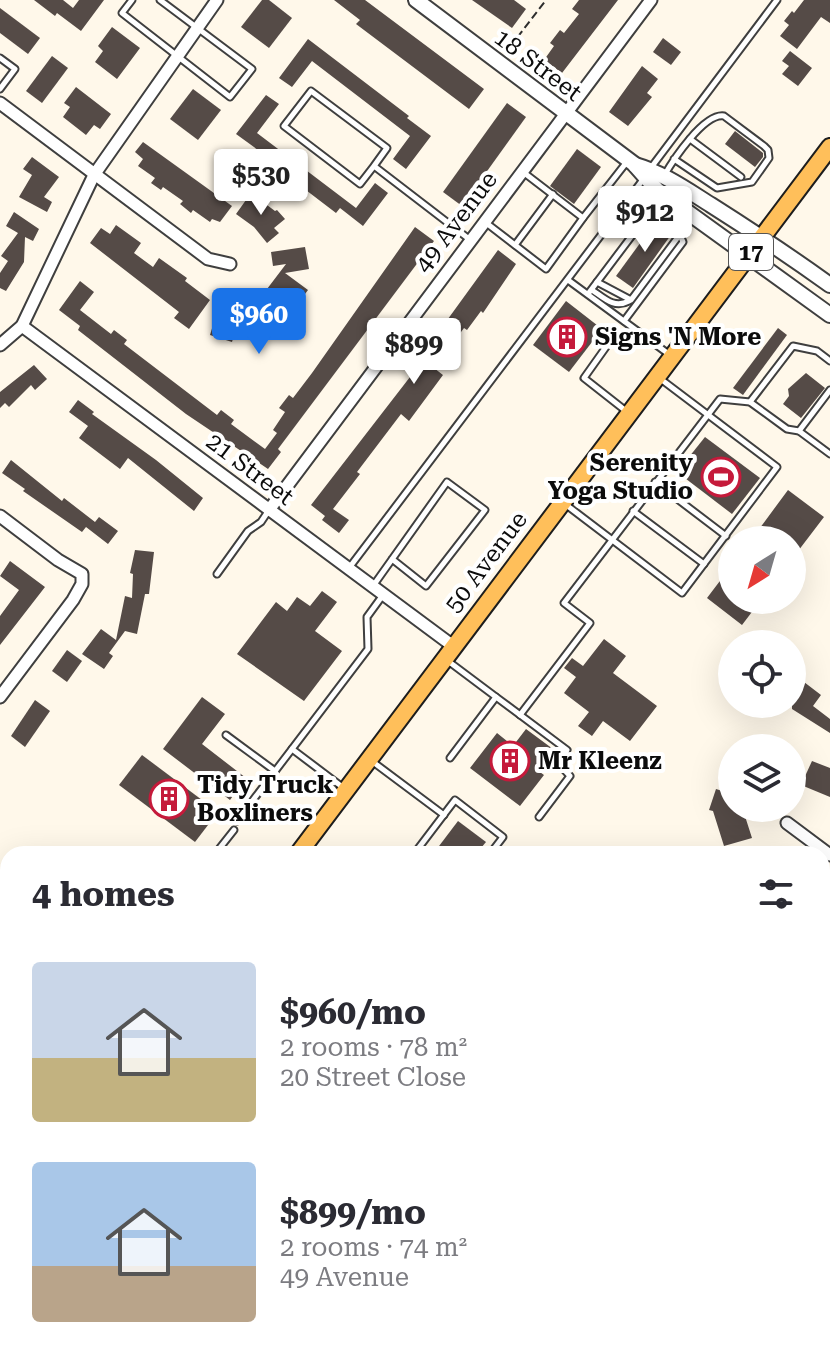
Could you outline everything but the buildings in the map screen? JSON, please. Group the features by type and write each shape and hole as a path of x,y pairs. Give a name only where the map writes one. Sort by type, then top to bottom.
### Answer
{"main road":[{"name":"50 Avenue","path":"304,846 830,147"}],"street":[{"path":"0,345 22,326 94,175 217,0"},
{"name":"18 Street","path":"416,0 654,178 749,256 830,315"},
{"name":"49 Avenue","path":"269,510 651,0"},
{"path":"0,103 208,259 230,264"},
{"name":"18 Street","path":"654,178 762,237 830,285"},
{"name":"21 Street","path":"22,326 372,586 448,652"},
{"path":"0,516 58,560 82,574 82,584 73,600 0,697"},
{"path":"787,823 818,846"}],"lane":[{"path":"132,0 122,13 230,97 252,69 160,0"},
{"path":"349,569 568,280 654,178 777,0"},
{"path":"0,58 15,69 0,89"},
{"path":"311,91 387,148 374,166 360,184 284,126 311,91"},
{"path":"590,292 650,208 654,178 709,119 724,116 768,150 769,158 752,182 717,188 674,159"},
{"path":"690,139 741,177"},
{"path":"484,222 546,269 583,218 631,162"},
{"path":"374,166 470,240"},
{"path":"522,171 583,218"},
{"path":"515,245 553,194"},
{"path":"624,321 683,242 681,233 650,208"},
{"path":"568,280 612,304 622,304 631,300 681,233"},
{"path":"597,282 631,300"},
{"path":"590,292 673,356"},
{"path":"611,340 584,378 629,414"},
{"path":"750,402 793,346 817,351 830,361"},
{"path":"658,376 777,467 733,526"},
{"path":"799,431 830,390"},
{"path":"520,715 590,623 564,603 720,399 750,402 787,429 799,431 830,454"},
{"path":"372,586 447,482 485,510 426,586 392,559"},
{"path":"655,482 718,530"},
{"path":"562,502 682,593 718,546"},
{"path":"217,574 248,531 261,522 269,510"},
{"path":"633,511 704,564"},
{"path":"237,821 368,649 367,617 383,595"},
{"path":"448,652 496,697 567,750 558,763 570,776 539,817"},
{"path":"450,758 496,697"},
{"path":"226,735 275,771"},
{"path":"292,749 346,789"},
{"path":"369,759 444,815"},
{"path":"420,846 455,800 503,837 496,846"},
{"path":"221,846 234,830"}],"path":[{"path":"510,47 546,0"}],"place":[{"name":"Signs 'N More","path":"567,337"},
{"name":"Serenity Yoga Studio","path":"721,477"},
{"name":"Mr Kleenz","path":"510,761"},
{"name":"Tidy Truck Boxliners","path":"169,799"}]}
